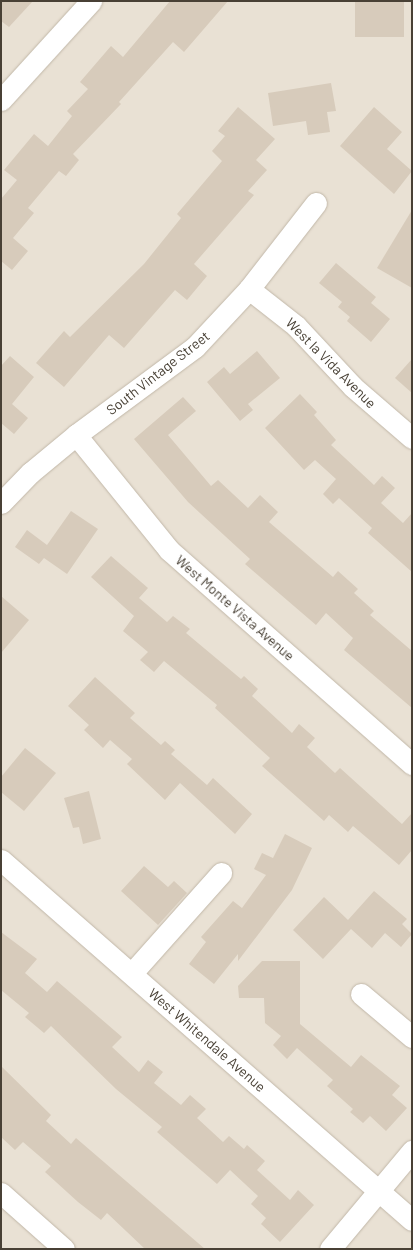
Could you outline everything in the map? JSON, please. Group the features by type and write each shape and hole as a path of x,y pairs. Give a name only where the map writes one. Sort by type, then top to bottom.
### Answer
{"street":[{"path":"1,100 91,1"},
{"name":"South Vintage Street","path":"1,503 30,473 76,435 196,347 249,289 316,203"},
{"name":"West la Vida Avenue","path":"249,289 296,326 353,388 412,438"},
{"name":"West Monte Vista Avenue","path":"76,435 169,550 412,764"},
{"name":"West Whitendale Avenue","path":"1,860 412,1220"},
{"path":"132,973 222,873"},
{"path":"361,994 412,1037"},
{"path":"330,1249 412,1151"},
{"path":"1,1193 64,1249"}],"shaded area":[{"path":"1,1 412,1 412,1249 1,1249"}],"building":[{"path":"1,1 33,1 9,27 1,21"},
{"path":"170,1 228,1 184,52 173,42 119,102 121,104 73,154 79,160 66,176 59,171 28,208 34,213 13,238 28,251 12,270 1,261 1,199 17,180 4,170 34,134 48,146 72,116 67,111 88,89 80,82 111,46 123,57"},
{"path":"355,1 404,1 404,37 355,37"},
{"path":"331,83 336,111 327,112 330,132 308,135 306,121 273,126 268,93"},
{"path":"238,107 275,139 256,160 267,170 248,191 254,195 194,264 207,276 187,300 175,290 124,348 109,335 64,387 36,363 64,331 70,337 144,264 181,218 177,214 222,161 212,151 225,136 218,131"},
{"path":"374,107 402,132 387,149 412,171 394,194 340,146"},
{"path":"412,210 412,288 377,268"},
{"path":"336,263 376,297 371,303 390,319 371,342 347,321 350,317 338,307 342,302 319,283"},
{"path":"257,351 280,378 248,404 253,410 240,421 207,382 224,367 230,374"},
{"path":"10,356 34,377 12,404 28,418 14,434 1,423 1,366"},
{"path":"412,359 412,393 395,378"},
{"path":"300,394 317,412 314,415 336,440 331,445 374,485 382,476 395,488 381,503 403,523 412,513 412,572 368,533 372,528 339,498 333,504 323,494 336,479 315,460 304,470 265,428"},
{"path":"183,397 196,411 168,435 211,486 218,480 248,508 260,495 278,512 269,522 333,577 338,571 358,589 354,593 374,611 370,615 412,651 412,708 344,650 353,638 326,613 316,625 245,564 250,559 188,502 134,439"},
{"path":"71,511 98,529 67,574 44,558 39,564 15,547 27,530 47,545"},
{"path":"111,556 148,588 139,598 167,622 173,616 190,629 186,633 241,679 244,676 258,689 252,696 292,733 299,724 315,738 307,747 335,773 340,768 402,824 412,813 412,850 399,865 353,826 348,832 329,815 324,821 262,766 270,758 215,708 217,705 164,661 154,672 140,660 148,652 123,631 134,616 91,577"},
{"path":"1,596 29,620 1,653"},
{"path":"95,677 135,713 130,718 161,745 165,741 175,750 171,754 207,785 213,778 252,814 235,834 180,783 165,800 127,764 132,759 110,740 103,748 84,730 89,725 68,706"},
{"path":"25,748 56,773 24,811 1,792 1,777"},
{"path":"89,791 101,839 83,844 79,827 73,828 64,798"},
{"path":"285,834 312,848 292,890 238,961 238,954 214,984 189,964 206,942 201,937 233,901 242,908 266,875 254,869 262,853 273,858"},
{"path":"144,866 168,887 174,881 187,893 158,925 121,891"},
{"path":"374,891 407,919 402,924 412,934 401,947 385,933 372,948 351,929 323,959 293,930 324,897 348,920"},
{"path":"1,932 37,959 25,973 47,992 57,981 122,1037 112,1047 139,1072 148,1060 163,1072 154,1083 181,1105 190,1095 206,1109 197,1118 223,1142 229,1136 244,1149 247,1145 265,1161 257,1170 290,1200 298,1190 314,1205 280,1242 261,1224 266,1218 251,1204 258,1196 230,1170 217,1184 157,1132 162,1127 116,1089 51,1026 44,1033 25,1017 29,1013 1,990"},
{"path":"262,961 300,961 300,1024 351,1067 361,1055 400,1086 392,1095 407,1108 386,1131 370,1116 363,1123 350,1112 353,1109 327,1086 333,1080 297,1048 287,1059 273,1045 281,1036 265,1023 264,998 239,998 238,986"},
{"path":"1,1066 51,1115 46,1121 71,1144 76,1138 205,1249 145,1249 107,1213 101,1220 78,1202 45,1172 51,1166 23,1142 15,1150 1,1137"}]}
